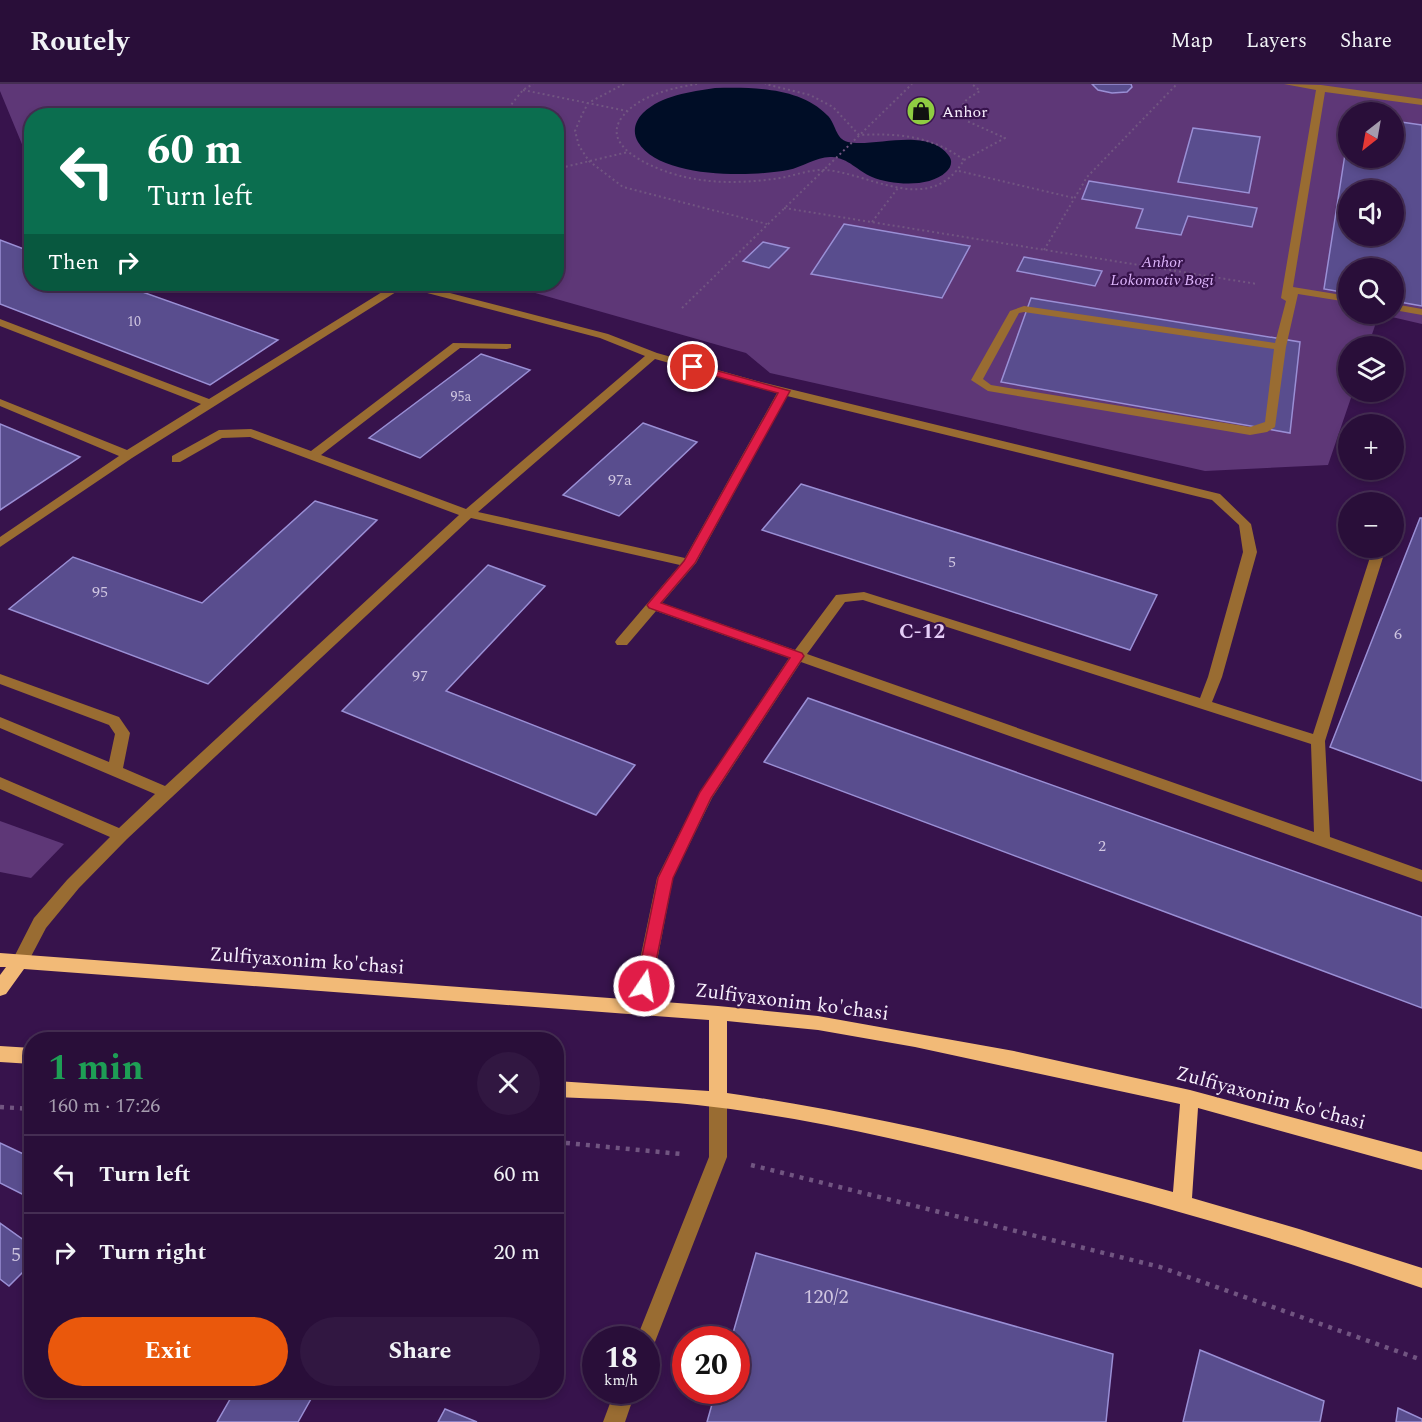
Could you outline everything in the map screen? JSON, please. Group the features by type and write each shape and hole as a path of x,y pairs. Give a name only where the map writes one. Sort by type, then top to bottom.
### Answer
{"main road":[{"name":"Zulfiyaxonim ko'chasi","path":"0,960 718,1013 818,1023 915,1039 1190,1098 1422,1161"},
{"path":"0,988 21,961"},
{"path":"718,1013 718,1099"},
{"path":"0,1054 24,1056"},
{"path":"564,1089 718,1099 923,1137 1182,1204 1362,1257 1422,1278"},
{"path":"1182,1204 1190,1098"}],"street":[{"path":"1288,84 1422,102"},
{"path":"1279,343 1024,309 1015,312 977,380 988,388 1250,431 1263,429 1271,424 1279,343 1291,289 1321,88"},
{"path":"1291,289 1338,297"},
{"path":"0,543 128,455 392,291"},
{"path":"430,291 604,336 653,355 784,391 1216,497 1245,524 1250,552 1215,677 1204,705"},
{"path":"1404,309 1422,312"},
{"path":"0,322 210,404"},
{"path":"313,455 456,345 507,346"},
{"path":"21,961 40,923 73,884 165,792 468,514 653,355"},
{"path":"622,642 689,563 784,391"},
{"path":"0,402 128,455"},
{"path":"176,459 219,434 251,433 468,514 689,563"},
{"path":"1322,840 1318,741 1377,558"},
{"path":"639,1008 665,878 705,796 798,656 841,598 864,596 1318,741"},
{"path":"653,605 1422,876"},
{"path":"0,679 114,721 123,733 115,771"},
{"path":"0,722 165,792"},
{"path":"0,783 121,835"},
{"path":"652,1326 718,1157 718,1099"},
{"path":"614,1422 621,1404"}],"path":[{"path":"508,108 523,90 533,84"},
{"path":"624,84 588,103 575,131 579,146 589,161 623,187 768,224"},
{"path":"697,84 665,91 627,111 621,117 616,133 618,141 628,152 646,165 661,171 709,180 760,180 822,170 898,188 920,189 940,184 959,171 964,160 1005,138 990,134 967,121 962,106 967,99 980,91 972,84"},
{"path":"765,84 810,95 833,107 858,136"},
{"path":"682,308 912,84"},
{"path":"1044,249 1087,177 1177,84"},
{"path":"523,90 627,111"},
{"path":"858,136 898,135 937,141 964,160"},
{"path":"564,167 628,152"},
{"path":"959,171 1074,198"},
{"path":"872,222 898,188"},
{"path":"784,208 1291,289"},
{"path":"0,1107 24,1108"},
{"path":"564,1143 718,1157 1160,1267 1422,1360"}],"green space":[{"name":"Anhor Lokomotiv Bogi","path":"0,84 1422,84 1422,324 1404,320 1404,258 1338,258 1338,324 1376,324 1371,336 1338,336 1338,402 1350,402 1345,414 1338,414 1338,436 1328,465 1205,471 770,373 746,353 529,291 564,291 564,108 24,108 24,149 0,91"},
{"path":"0,821 64,844 31,878 0,872"}],"water":[{"path":"715,88 759,89 789,94 816,106 827,115 840,138 848,142 914,140 928,142 940,147 949,156 950,166 939,177 910,184 880,180 843,160 832,157 821,158 788,170 752,174 708,173 666,163 649,154 638,142 635,134 636,123 651,107 677,95"}],"building":[{"path":"1092,84 1131,84 1132,87 1127,92 1112,93 1098,90"},
{"name":"Anhor","path":"925,106 934,110 934,113 917,117 908,112 912,107"},
{"path":"1404,122 1422,125 1422,306 1404,303 1404,258 1338,258 1338,291 1324,289 1338,199 1338,246 1404,246 1404,180 1341,180 1343,168 1404,168"},
{"path":"1193,128 1260,137 1249,193 1178,182"},
{"path":"1089,181 1257,208 1252,227 1188,216 1181,235 1136,228 1143,209 1082,199"},
{"path":"844,224 970,246 942,298 811,274"},
{"path":"0,240 24,249 24,291 140,291 278,340 210,385 0,304"},
{"path":"763,242 789,248 769,268 743,261"},
{"path":"1024,257 1102,271 1095,286 1017,271"},
{"path":"1031,298 1300,342 1290,433 1001,382"},
{"path":"481,354 530,370 420,458 369,438"},
{"path":"643,423 697,442 619,516 563,495"},
{"path":"0,424 36,439 80,457 0,510"},
{"path":"801,484 1157,595 1130,650 762,530"},
{"path":"315,501 377,520 208,684 9,609 73,557 202,603"},
{"path":"1420,518 1422,518 1422,781 1330,747"},
{"path":"488,565 545,586 446,691 635,765 596,815 342,711"},
{"path":"808,698 1422,917 1422,1008 764,762"},
{"path":"0,1143 24,1154 24,1195 0,1183"},
{"path":"0,1223 24,1240 24,1271 9,1286 0,1279"},
{"path":"756,1253 1113,1354 1106,1422 707,1422 712,1404 750,1404 750,1326 735,1326"},
{"path":"1200,1350 1324,1401 1320,1422 1183,1422"},
{"path":"231,1398 312,1398 298,1422 217,1422"},
{"path":"1398,1408 1422,1419 1422,1422 1396,1422"},
{"path":"445,1409 477,1422 438,1422"}],"place":[{"name":"Anhor","path":"921,111"}],"district":[{"name":"C-12","path":"922,631"}],"route":[{"path":"644,986 665,878 705,796 798,656 653,605 689,563 784,391 693,367"}]}
